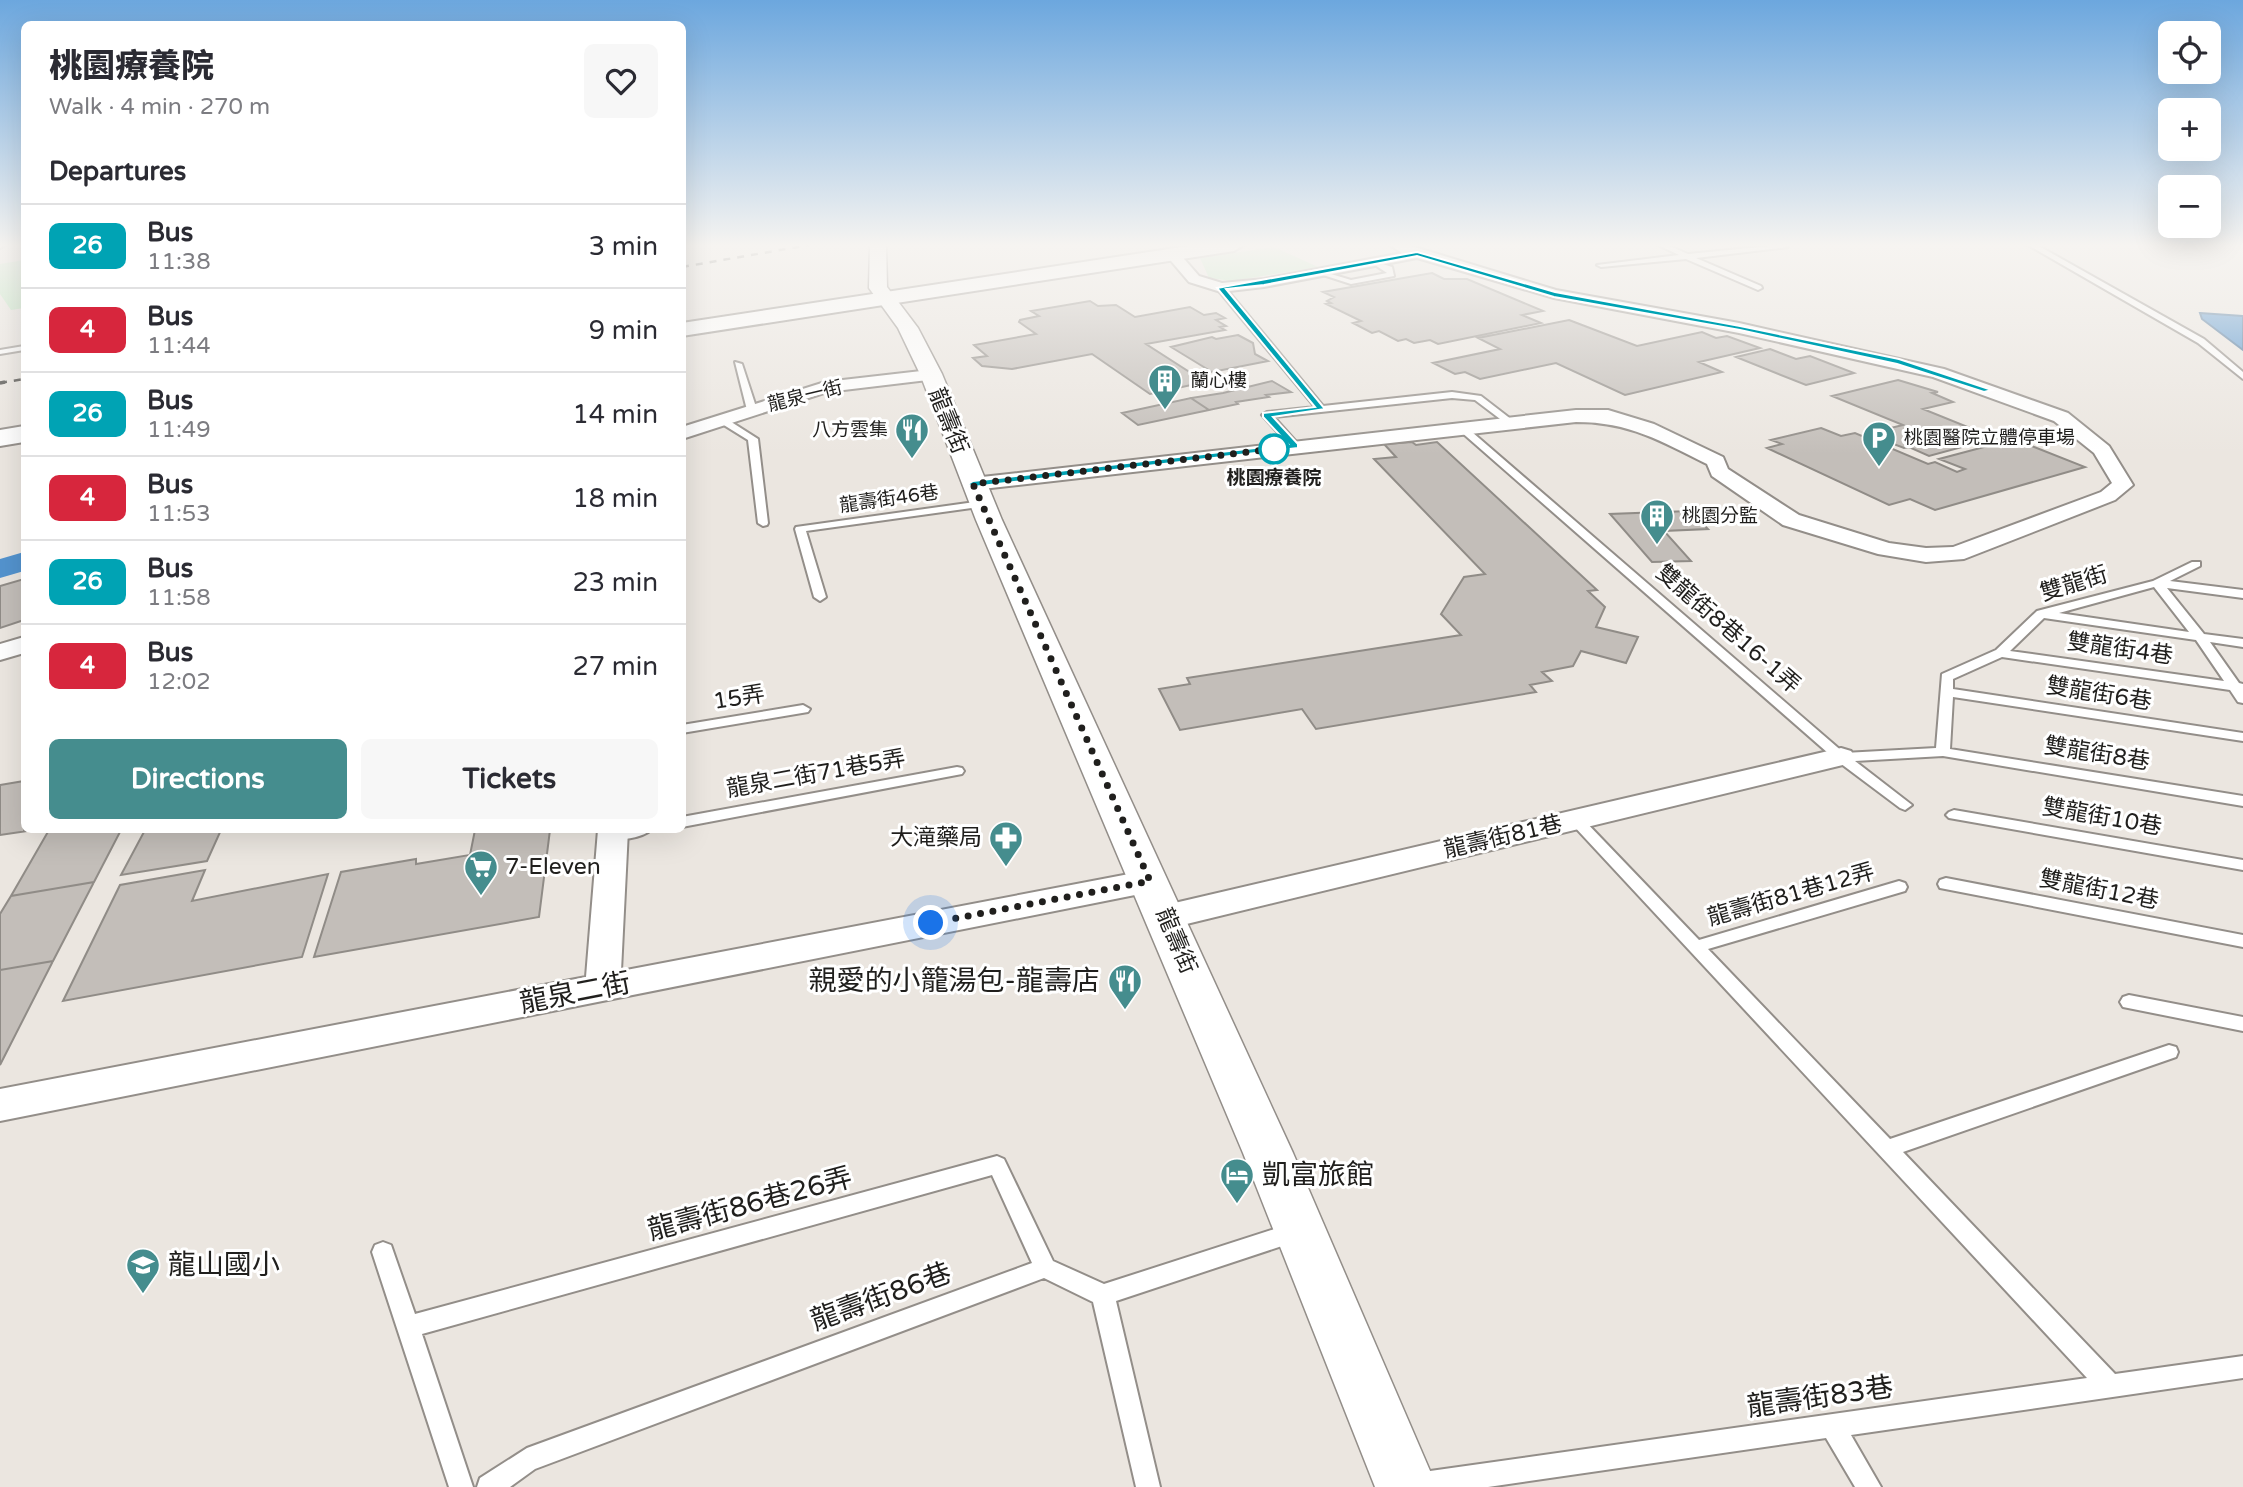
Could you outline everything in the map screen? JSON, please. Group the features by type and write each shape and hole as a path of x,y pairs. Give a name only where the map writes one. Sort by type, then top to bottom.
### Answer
{"main road":[{"path":"686,317 705,314"},
{"path":"686,329 769,314"},
{"path":"0,420 21,416"},
{"path":"0,438 21,434"}],"street":[{"name":"龍壽街","path":"899,314 930,375 978,494 1301,1230 1406,1487"},
{"path":"978,494 1295,446 1576,416 1608,416 1647,428 1716,461 1719,472 1791,520 1886,550 1926,555 1956,554 2108,496 2123,485 2102,450 2061,417 1938,373 1740,328 1666,314"},
{"name":"龍泉一街","path":"686,432 825,387 930,375"},
{"path":"0,652 21,646"},
{"name":"龍壽街81巷","path":"1166,918 1841,757"},
{"path":"603,987 623,833"},
{"name":"龍泉二街","path":"0,1105 1150,881"}],"lane":[{"path":"1243,314 1321,409"},
{"path":"2154,314 2201,341 2243,376"},
{"path":"0,352 21,348"},
{"path":"738,364 752,410"},
{"path":"1295,446 1267,415 1452,395 1478,398 1511,423"},
{"path":"722,420 753,439 763,523"},
{"name":"雙龍街8巷16-1弄","path":"1462,429 1841,757 1905,806"},
{"name":"龍壽街46巷","path":"820,597 800,529 978,494"},
{"name":"雙龍街","path":"1948,692 1947,677 2000,653 2041,614 2157,583 2196,564"},
{"path":"2157,583 2243,594"},
{"path":"2157,583 2240,691"},
{"path":"2041,614 2243,643"},
{"name":"雙龍街4巷","path":"2000,653 2240,691"},
{"path":"1841,757 1943,752 1948,692"},
{"name":"雙龍街6巷","path":"1948,692 2243,737"},
{"name":"15弄","path":"686,728 803,709"},
{"name":"雙龍街8巷","path":"1943,752 2243,801"},
{"name":"龍泉二街71巷5弄","path":"686,821 957,771"},
{"name":"雙龍街10巷","path":"1954,815 2243,865"},
{"path":"1576,820 2111,1386"},
{"name":"雙龍街12巷","path":"1946,884 2243,941"},
{"name":"龍壽街81巷12弄","path":"1695,947 1899,887"},
{"path":"2129,1002 2243,1024"},
{"path":"1886,1149 2169,1052"},
{"name":"龍壽街86巷26弄","path":"408,1327 997,1165 1045,1268"},
{"path":"1045,1268 1103,1295 1301,1230"},
{"path":"383,1252 461,1487"},
{"name":"龍壽街86巷","path":"489,1487 527,1460 1045,1268"},
{"path":"1103,1295 1148,1487"},
{"name":"龍壽街83巷","path":"1406,1487 2243,1367"},
{"path":"1832,1426 1870,1487"}],"water":[{"path":"2200,314 2243,316 2243,350 2202,319"}],"building":[{"path":"1036,314 1131,314 1135,317 1149,314 1219,314 1225,318 1216,320 1226,326 1220,327 1225,330 1146,344 1205,382 1150,394 1092,354 1012,369 982,366 973,358 987,356 974,345 1036,334 1019,322 1039,316"},
{"path":"1347,314 1525,314 1522,315 1541,323 1438,344 1430,340 1414,343 1406,339 1398,341 1379,331 1372,333 1353,323 1361,321"},
{"path":"1569,320 1637,346 1702,332 1716,338 1727,336 1760,348 1699,362 1722,372 1625,395 1556,363 1480,379 1465,372 1455,374 1433,363 1500,349 1478,338"},
{"path":"1238,335 1253,343 1255,354 1268,361 1212,372 1171,347 1212,337 1216,339"},
{"path":"1770,349 1796,359 1810,356 1854,373 1806,385 1736,357"},
{"path":"1898,380 1938,392 1932,393 1953,402 1923,409 1995,438 1929,456 1883,440 1888,439 1874,432 1903,425 1832,396"},
{"path":"1272,381 1291,392 1266,395 1269,397 1236,402 1238,404 1209,410 1191,398 1223,393"},
{"name":"蘭心樓","path":"1191,398 1209,410 1138,425 1122,413"},
{"name":"桃園醫院立體停車場","path":"1821,428 1841,436 1855,433 1928,464 1935,462 1957,472 1965,469 1939,459 2014,439 2085,467 1935,510 1910,499 1889,505 1767,448 1782,444 1771,440"},
{"path":"1412,442 1416,445 1437,442 1597,590 1588,591 1605,607 1596,627 1638,637 1626,663 1581,651 1573,666 1542,672 1552,681 1530,685 1536,692 1316,729 1302,709 1180,730 1159,689 1190,684 1187,678 1461,635 1441,614 1464,577 1485,574 1374,459 1396,457 1384,444"},
{"name":"桃園分監","path":"1690,511 1708,529 1664,531 1691,561 1652,562 1610,514"},
{"path":"21,580 21,621 0,628 0,586"},
{"path":"21,782 21,832 0,835 0,785"},
{"path":"47,833 119,833 94,882 11,896"},
{"path":"143,833 220,833 207,861 121,875"},
{"path":"474,833 550,833 539,917 314,957 341,872 416,859 416,864 470,855"},
{"path":"205,870 192,901 328,874 302,957 63,1001 120,885"},
{"path":"94,882 53,961 0,970 0,914 11,896"},
{"path":"53,961 0,1065 0,970"}],"waterway":[{"path":"0,569 21,562"}],"railway":[{"path":"5,382 0,383 21,380"}],"bus line":[{"name":"26","path":"973,484 1295,446 1267,415 1321,409 1242,314"},
{"name":"26","path":"1669,314 1899,362 1987,390"}],"place":[{"name":"蘭心樓","path":"1165,411"},
{"name":"桃園療養院","path":"1274,449"},
{"name":"八方雲集","path":"912,460"},
{"name":"桃園醫院立體停車場","path":"1879,468"},
{"name":"桃園分監","path":"1657,546"},
{"name":"大滝藥局","path":"1006,868"},
{"name":"7-Eleven","path":"481,897"},
{"name":"親愛的小籠湯包-龍壽店","path":"1125,1011"},
{"name":"凱富旅館","path":"1237,1205"},
{"name":"龍山國小","path":"143,1295"}],"route":[{"path":"931,923 1150,881 973,484 1274,449"}]}
